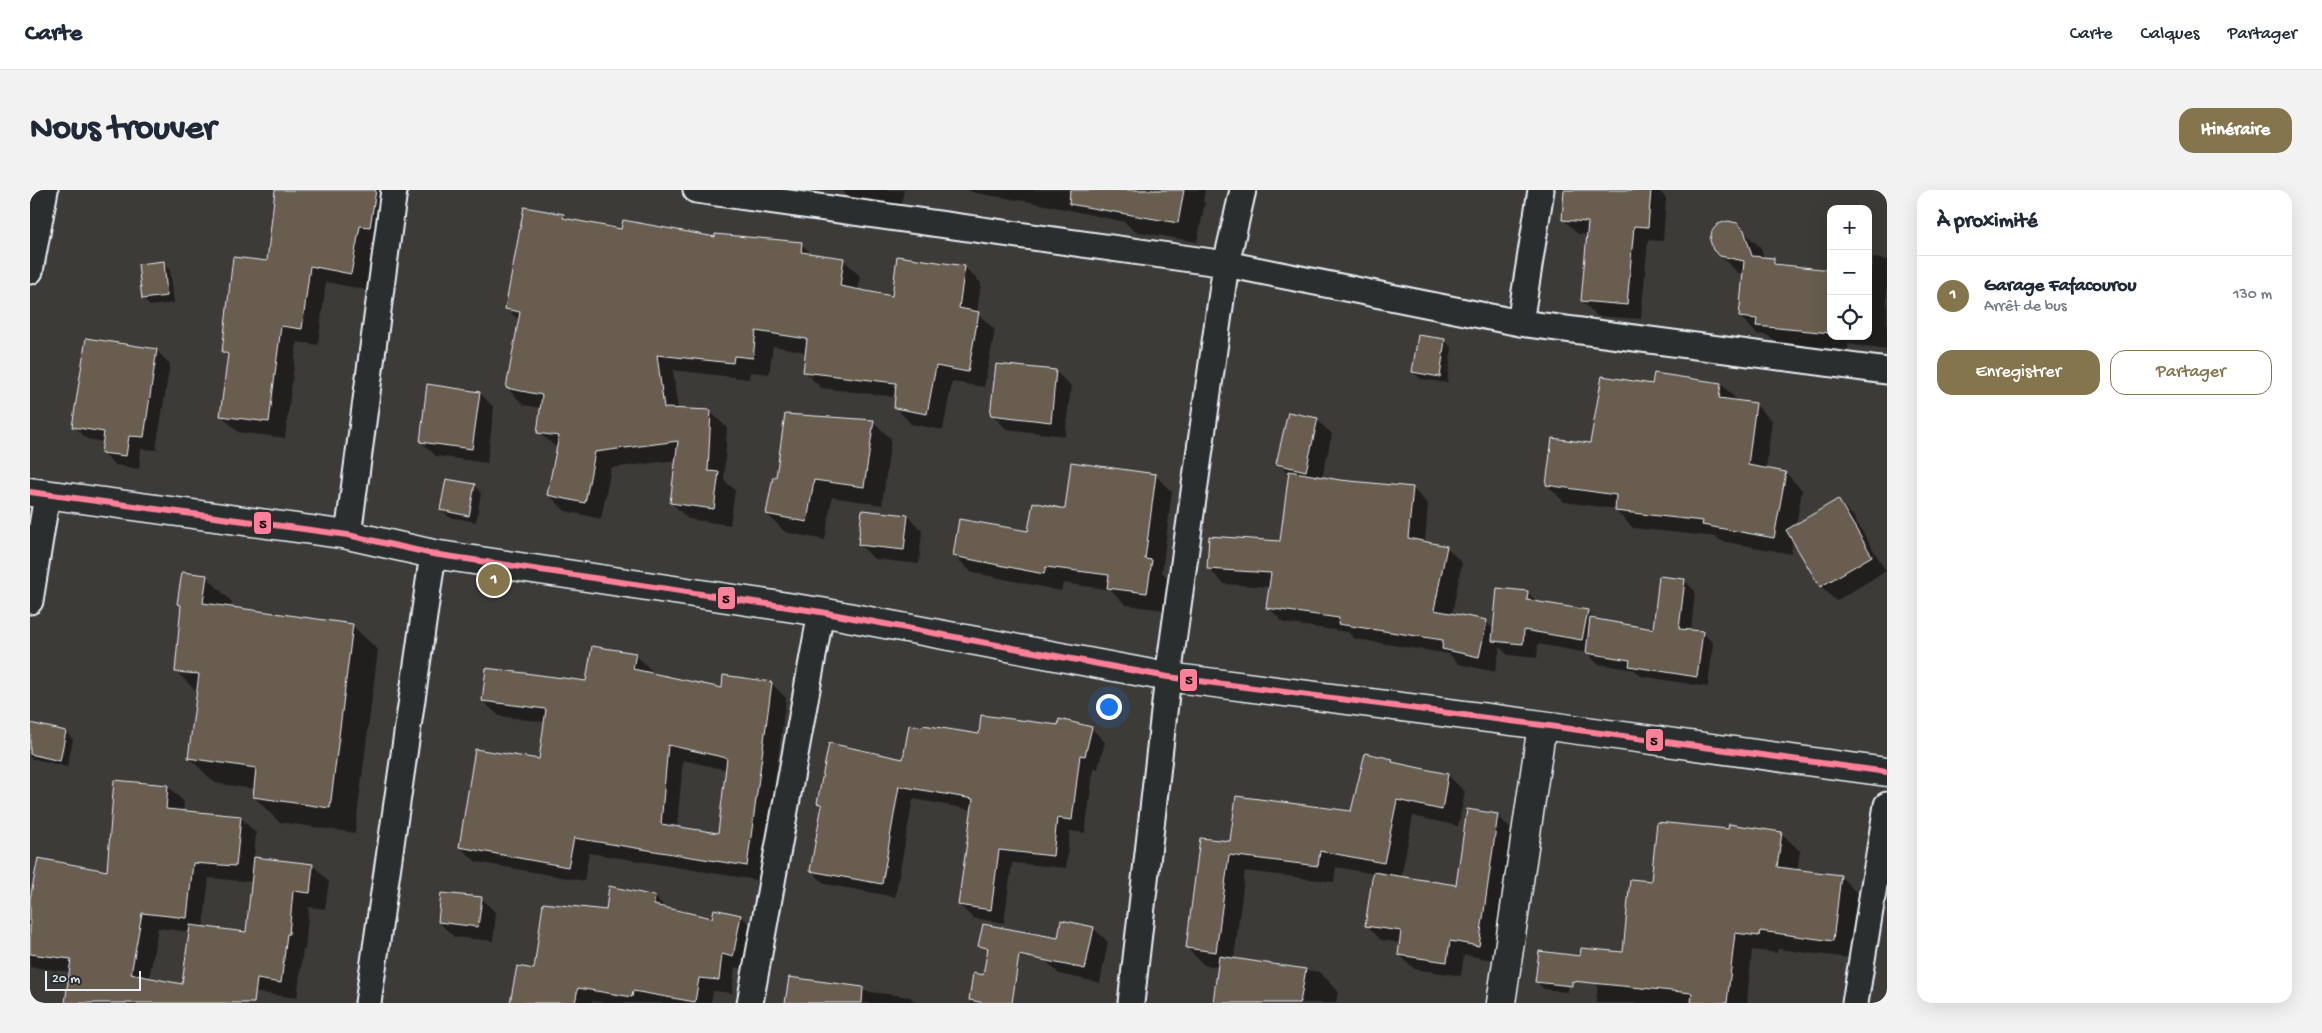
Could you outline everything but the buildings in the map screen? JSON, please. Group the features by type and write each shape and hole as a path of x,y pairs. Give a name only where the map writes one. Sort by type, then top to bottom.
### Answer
{"main road":[{"path":"38,493 348,535 433,554 821,612 1168,676 1887,772"},
{"path":"1500,1003 1542,725"}],"street":[{"path":"30,271 45,190"},
{"path":"348,535 394,190"},
{"path":"696,190 1226,264 1520,323 1887,371"},
{"path":"1130,1003 1168,676 1226,264 1243,190"},
{"path":"1520,323 1541,190"},
{"path":"30,601 38,493"},
{"path":"368,1003 433,554"},
{"path":"750,1003 821,612"},
{"path":"1855,1003 1887,805"}],"transit line":[{"name":"5","path":"30,492 348,535 433,554 821,612 1168,677 1887,772"}],"place":[{"name":"Garage Fafacourou","path":"494,580"}]}
